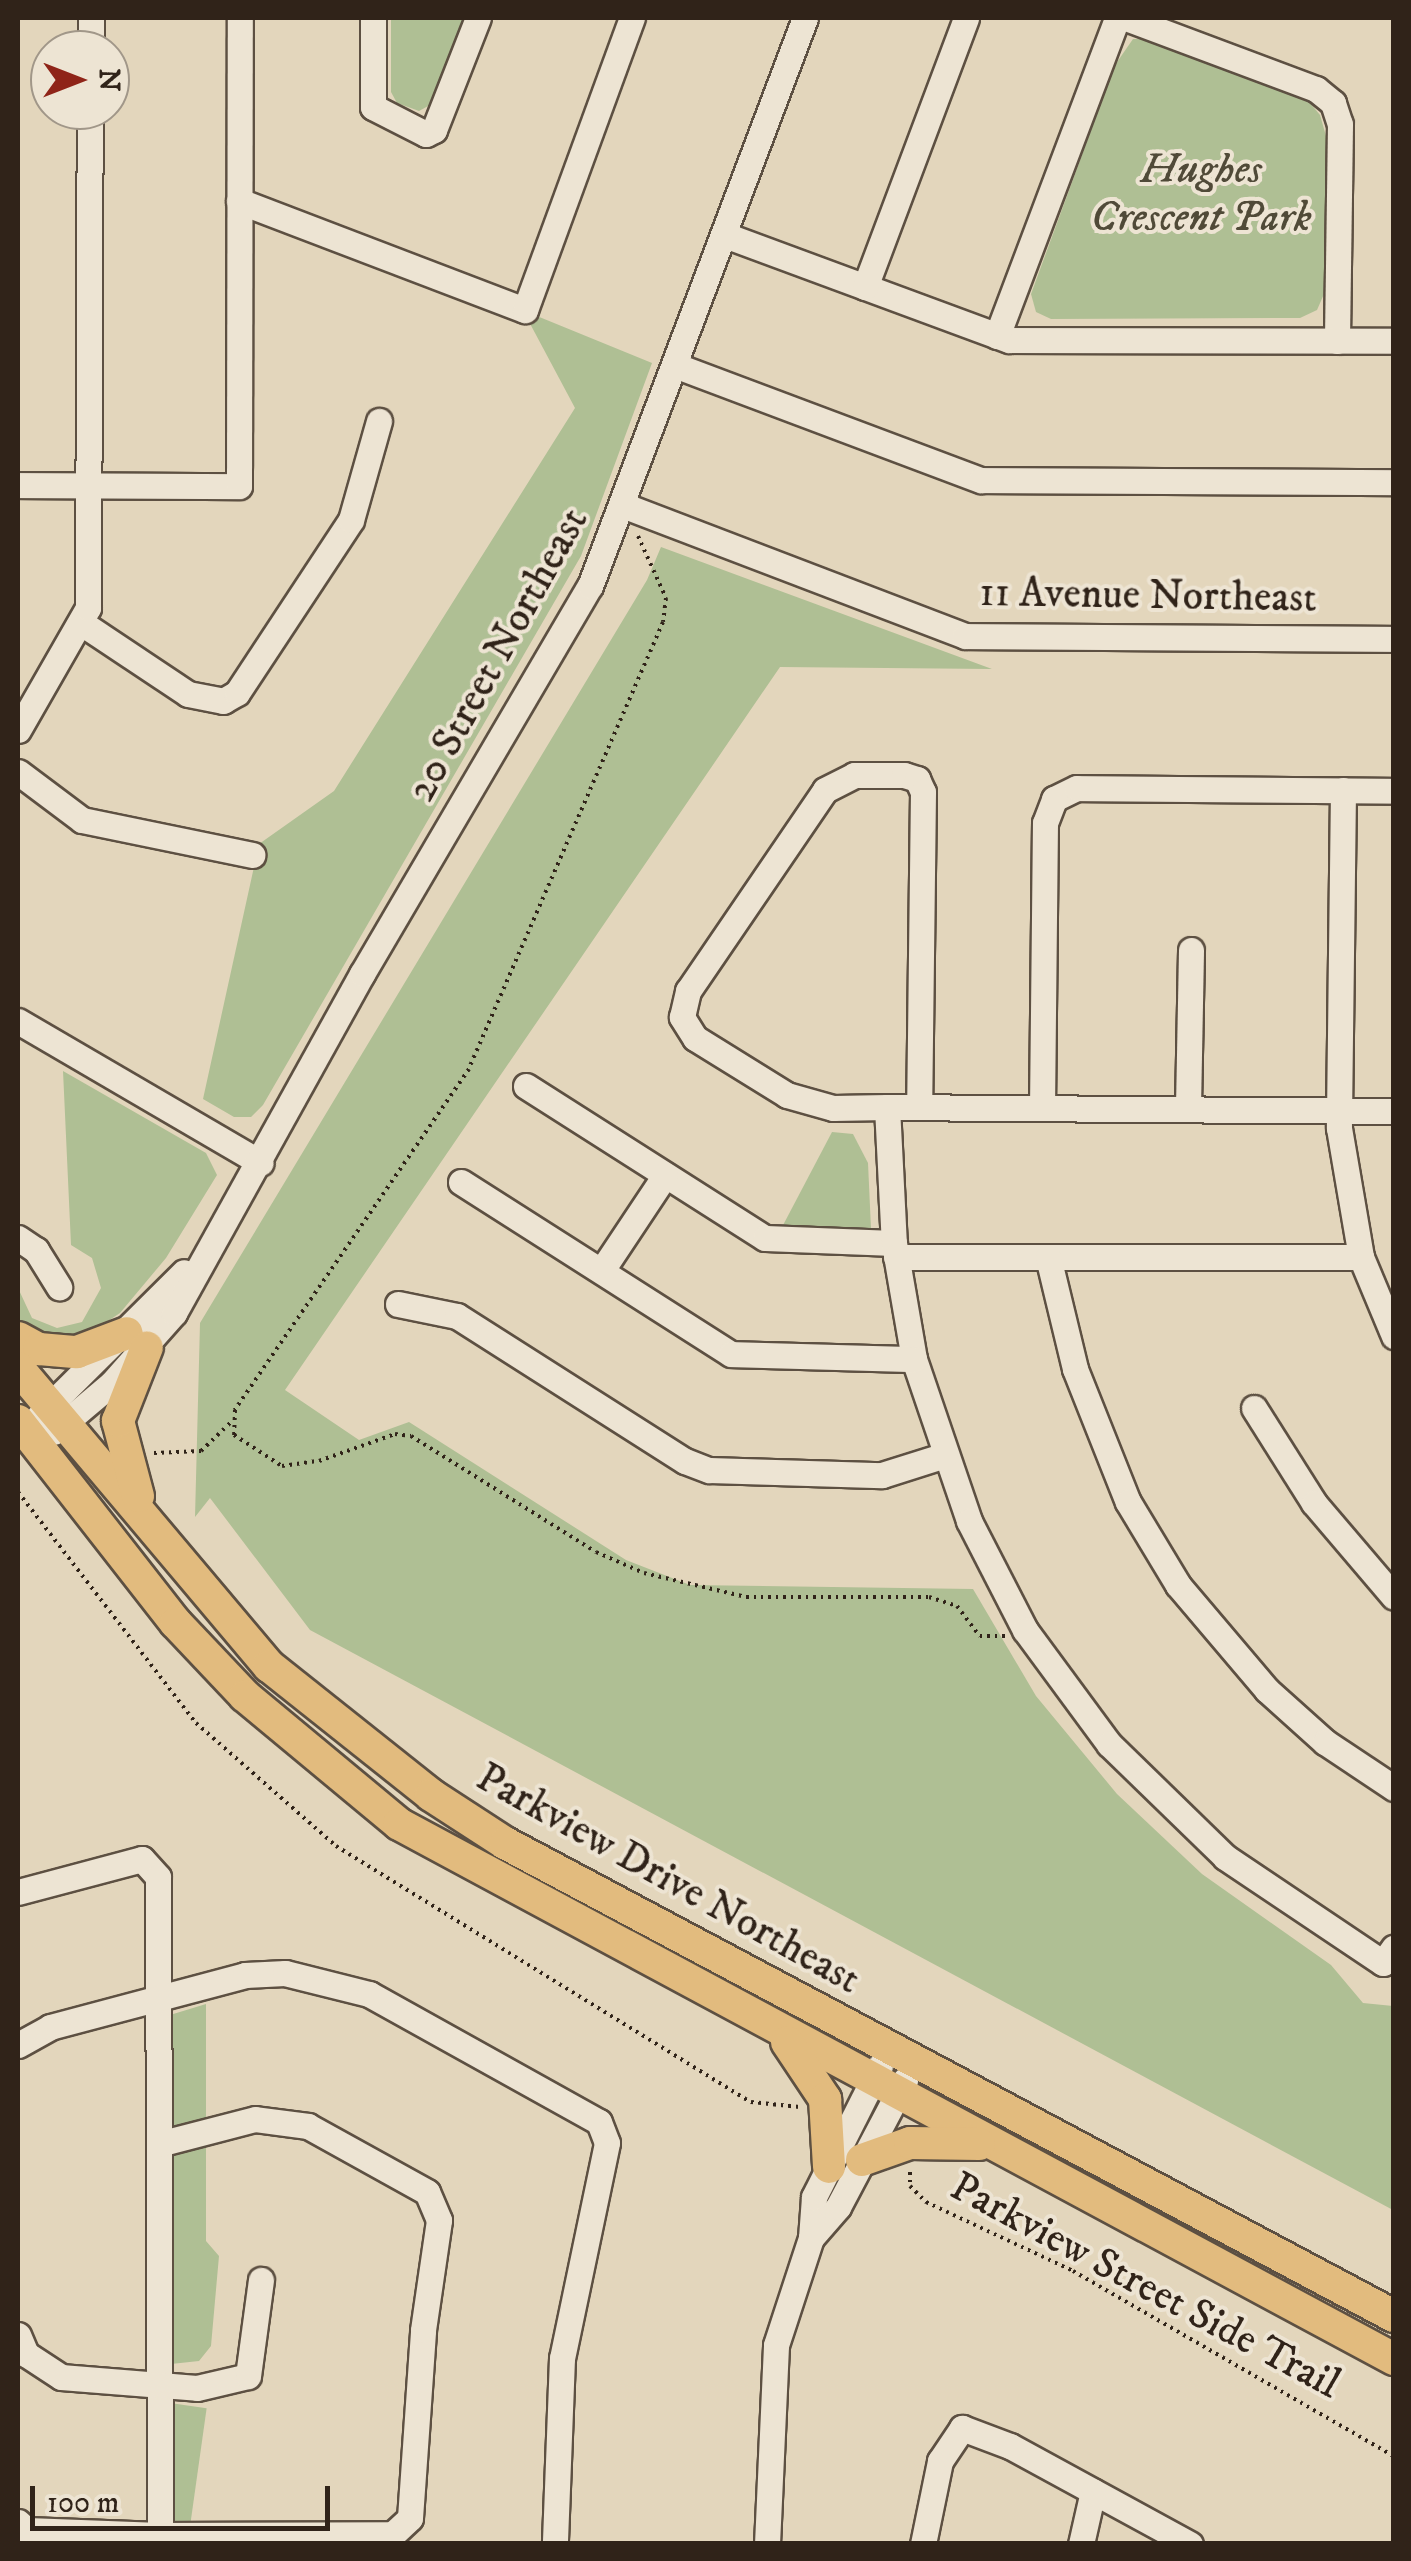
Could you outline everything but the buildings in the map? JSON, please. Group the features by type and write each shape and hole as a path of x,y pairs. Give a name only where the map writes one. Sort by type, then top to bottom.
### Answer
{"main road":[{"path":"18,1338 39,1349 76,1352 137,1340 118,1421 144,1515"},
{"name":"Parkview Drive Northeast","path":"18,1368 269,1666 431,1795 505,1843 1394,2316"},
{"name":"Parkview Drive Northeast","path":"27,1432 176,1623 323,1766 399,1824 476,1870 1394,2359"},
{"path":"782,2034 825,2099 829,2167"},
{"path":"862,2160 910,2143 994,2146"}],"street":[{"path":"18,485 238,486 240,18"},
{"path":"373,18 373,107 426,134 434,130 478,18"},
{"path":"238,202 525,310 632,18"},
{"name":"20 Street Northeast","path":"27,1432 58,1414 137,1340 211,1242 261,1163 362,974 590,586 625,506 805,18"},
{"path":"864,287 966,18"},
{"path":"998,336 1117,18"},
{"path":"1126,18 1316,89 1333,103 1340,124 1337,341"},
{"path":"18,730 83,624 88,485 90,130"},
{"path":"725,235 998,336 1394,341"},
{"path":"677,366 981,480 1394,482"},
{"path":"83,624 188,694 223,701 236,693 351,520 380,422"},
{"name":"11 Avenue Northeast","path":"625,506 965,636 1394,639"},
{"path":"18,772 82,820 252,855"},
{"path":"919,1106 923,792 917,779 904,774 854,774 826,790 688,991 682,1016 694,1038 787,1095 834,1108 1394,1111"},
{"path":"1042,1108 1045,823 1054,799 1076,788 1394,791"},
{"path":"1342,790 1340,1110 1361,1257 1394,1336"},
{"path":"1188,1108 1192,950"},
{"path":"18,1021 261,1163"},
{"path":"526,1086 765,1238 894,1250 1048,1257 1361,1257"},
{"path":"887,1107 894,1250 914,1360 969,1521 1025,1630 1132,1769 1268,1891 1383,1964 1394,1947"},
{"path":"602,1270 665,1175"},
{"path":"460,1182 731,1354 914,1360"},
{"path":"18,1238 36,1250 58,1286"},
{"path":"1048,1257 1075,1369 1128,1502 1178,1585 1267,1690 1325,1742 1394,1788"},
{"path":"398,1304 456,1316 685,1462 709,1470 862,1476 904,1471 945,1456"},
{"path":"1254,1408 1314,1504 1394,1597"},
{"path":"18,1892 142,1859 158,1877 160,2539"},
{"path":"18,2045 50,2028 245,1976 328,1980 369,1994 599,2122 607,2143 562,2358 555,2544"},
{"path":"768,2544 776,2345 811,2238 814,2197 901,2056"},
{"path":"811,2238 838,2207 862,2160 884,2088"},
{"path":"18,2522 26,2530 160,2539 393,2534 410,2518 424,2330 440,2220 428,2192 308,2126 255,2120 159,2144"},
{"path":"18,2335 26,2354 60,2377 197,2388 248,2376 261,2280"},
{"path":"924,2544 940,2460 962,2428 1093,2491 1190,2544"},
{"path":"1080,2544 1093,2491"}],"path":[{"path":"138,1450 189,1455 231,1422"},
{"name":"Parkview Street Side Trail","path":"910,2143 910,2186 926,2202 1073,2271 1394,2456"}],"green space":[{"path":"391,18 463,18 430,105 419,111 397,103 391,92"},
{"name":"Hughes Crescent Park","path":"1133,39 1151,39 1305,97 1320,115 1326,136 1324,294 1317,310 1300,318 1051,319 1036,312 1031,294 1115,65"},
{"path":"532,314 652,363 581,556 263,1105 251,1117 234,1117 203,1099 259,844 334,791 575,408 527,318"},
{"path":"661,547 992,669 780,667 285,1390 359,1440 409,1422 626,1560 690,1585 973,1589 1036,1696 1117,1794 1202,1874 1331,1965 1363,2003 1393,2006 1393,2210 310,1630 210,1498 195,1517 200,1323 647,580"},
{"path":"63,1071 206,1153 217,1175 166,1258 120,1313 75,1343 18,1327 18,1288 32,1318 57,1328 82,1322 101,1288 92,1258 71,1245"},
{"path":"832,1132 853,1134 868,1163 871,1229 781,1229"},
{"path":"206,2004 206,2241 219,2256 211,2346 199,2361 171,2364 170,2015"},
{"path":"170,2403 207,2408 188,2544 151,2542"}]}
